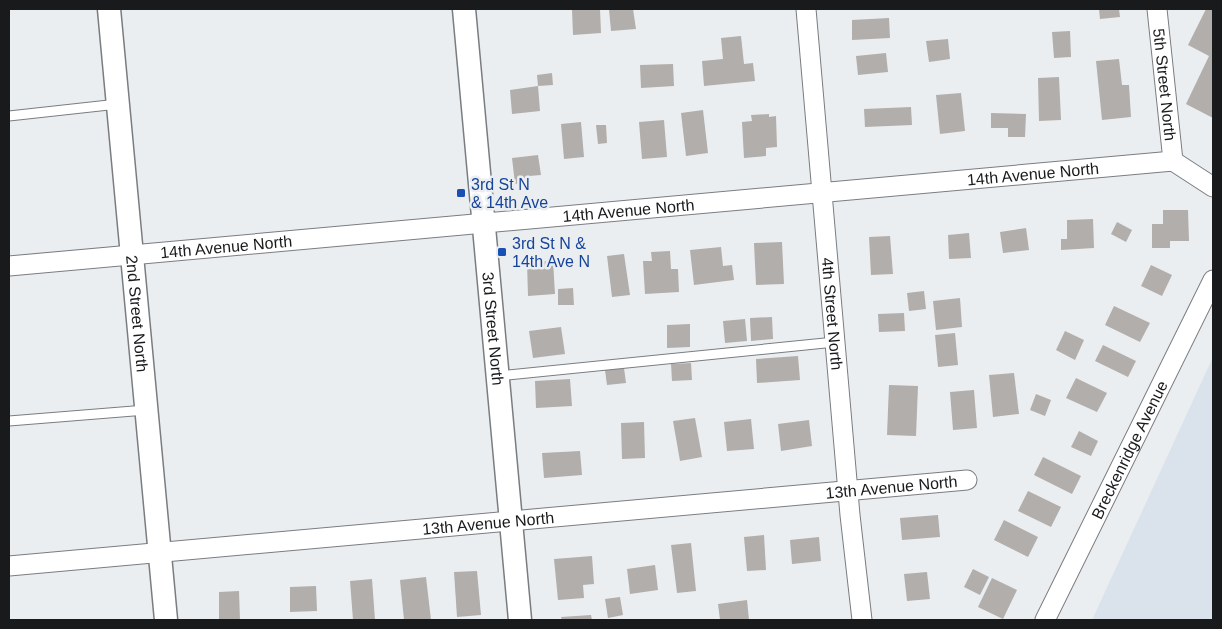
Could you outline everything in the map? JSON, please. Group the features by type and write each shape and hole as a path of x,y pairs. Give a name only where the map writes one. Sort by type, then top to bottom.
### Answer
{"street":[{"name":"2nd Street North","path":"109,9 166,620"},
{"name":"3rd Street North","path":"464,9 520,620"},
{"name":"4th Street North","path":"806,9 848,490 862,620"},
{"name":"5th Street North","path":"1157,9 1173,161"},
{"name":"14th Avenue North","path":"9,266 1173,161"},
{"path":"1173,161 1213,186"},
{"name":"Breckenridge Avenue","path":"1045,620 1213,280"},
{"name":"13th Avenue North","path":"9,566 967,480"}],"lane":[{"path":"9,116 118,104"},
{"path":"498,376 835,342"},
{"path":"9,421 146,410"}],"shaded area":[{"path":"1213,357 1213,620 1092,620"}],"building":[{"path":"572,9 600,9 601,33 573,35"},
{"path":"609,9 633,9 636,29 611,31"},
{"path":"1099,9 1119,9 1120,17 1100,19"},
{"path":"1206,9 1213,9 1213,118 1186,104 1209,56 1188,45"},
{"path":"889,18 890,38 852,40 852,20"},
{"path":"1070,31 1071,57 1054,58 1052,32"},
{"path":"741,36 744,64 753,63 755,81 704,86 702,61 723,59 721,38"},
{"path":"948,39 950,59 929,62 926,41"},
{"path":"886,53 888,72 858,75 856,56"},
{"path":"1119,59 1122,85 1129,85 1131,117 1102,120 1096,61"},
{"path":"673,64 674,86 641,88 640,65"},
{"path":"552,73 553,85 538,86 537,75"},
{"path":"1059,77 1061,120 1039,121 1038,78"},
{"path":"538,86 540,111 512,114 510,90"},
{"path":"961,93 965,131 940,134 936,95"},
{"path":"911,107 912,125 865,127 864,109"},
{"path":"703,110 708,153 686,156 681,113"},
{"path":"991,113 1026,114 1025,137 1008,137 1008,128 991,128"},
{"path":"769,114 769,117 776,116 777,147 766,148 766,156 744,158 742,122 752,121 751,115"},
{"path":"664,120 667,157 642,159 639,122"},
{"path":"581,122 584,157 564,159 561,124"},
{"path":"596,125 606,125 607,143 598,144"},
{"path":"538,155 541,175 529,176 529,182 515,184 512,158"},
{"path":"1163,210 1188,210 1189,241 1170,241 1170,248 1152,248 1152,224 1163,224"},
{"path":"1093,219 1094,248 1061,250 1061,239 1067,239 1067,220"},
{"path":"1117,222 1132,230 1126,242 1111,234"},
{"path":"1026,228 1029,250 1003,253 1000,232"},
{"path":"969,233 971,258 949,259 948,235"},
{"path":"890,236 893,274 871,275 869,237"},
{"path":"782,242 784,284 756,285 754,243"},
{"path":"721,247 723,266 732,265 734,280 694,285 690,250"},
{"path":"670,251 671,269 678,269 679,292 645,294 643,261 652,261 651,252"},
{"path":"624,254 630,295 612,297 607,256"},
{"path":"553,261 555,294 528,296 527,262"},
{"path":"1151,265 1172,275 1162,296 1141,286"},
{"path":"573,288 574,305 558,305 558,289"},
{"path":"924,291 926,309 909,311 907,293"},
{"path":"960,298 962,327 936,330 933,301"},
{"path":"1114,306 1150,323 1140,342 1105,325"},
{"path":"904,313 905,331 879,332 878,314"},
{"path":"772,317 773,339 751,341 750,318"},
{"path":"745,319 747,341 725,343 723,321"},
{"path":"690,324 690,347 667,348 667,325"},
{"path":"561,327 565,354 533,358 529,331"},
{"path":"1065,331 1084,340 1075,360 1056,350"},
{"path":"955,333 958,365 938,367 935,335"},
{"path":"1103,345 1136,361 1128,377 1095,361"},
{"path":"798,356 800,380 757,383 756,359"},
{"path":"691,363 692,380 672,381 671,364"},
{"path":"624,368 626,383 607,385 605,370"},
{"path":"1014,373 1019,414 993,417 989,375"},
{"path":"1076,378 1107,393 1097,412 1066,398"},
{"path":"570,379 572,406 536,408 535,381"},
{"path":"889,385 918,386 916,436 887,435"},
{"path":"974,390 977,428 953,430 950,392"},
{"path":"1036,394 1051,400 1045,416 1030,410"},
{"path":"695,418 702,457 680,461 673,421"},
{"path":"751,419 754,449 727,451 724,422"},
{"path":"809,420 812,446 781,451 778,424"},
{"path":"644,422 645,458 622,459 621,423"},
{"path":"1079,431 1098,441 1091,456 1071,447"},
{"path":"580,451 582,475 544,478 542,453"},
{"path":"1043,457 1081,476 1072,494 1034,475"},
{"path":"1028,491 1061,507 1051,527 1018,511"},
{"path":"938,515 940,537 902,540 900,518"},
{"path":"1004,520 1038,537 1028,557 994,540"},
{"path":"764,535 766,570 747,571 744,537"},
{"path":"819,537 821,561 792,564 790,540"},
{"path":"691,543 696,591 677,593 671,545"},
{"path":"592,556 594,584 583,585 584,598 558,600 554,559"},
{"path":"655,565 658,590 630,594 627,569"},
{"path":"973,569 989,577 980,595 964,587"},
{"path":"477,571 481,615 457,617 454,572"},
{"path":"927,572 930,599 907,601 904,574"},
{"path":"426,577 431,620 404,620 400,580"},
{"path":"992,578 1017,590 1003,619 978,607"},
{"path":"372,579 375,620 353,620 350,581"},
{"path":"316,586 317,611 290,612 290,587"},
{"path":"239,591 240,620 219,620 219,592"},
{"path":"620,597 623,615 608,618 605,599"},
{"path":"747,600 749,620 720,620 718,604"},
{"path":"591,615 592,620 562,620 561,617"}],"place":[{"name":"3rd St N & 14th Ave","path":"461,193"},
{"name":"3rd St N & 14th Ave N","path":"502,252"}]}
